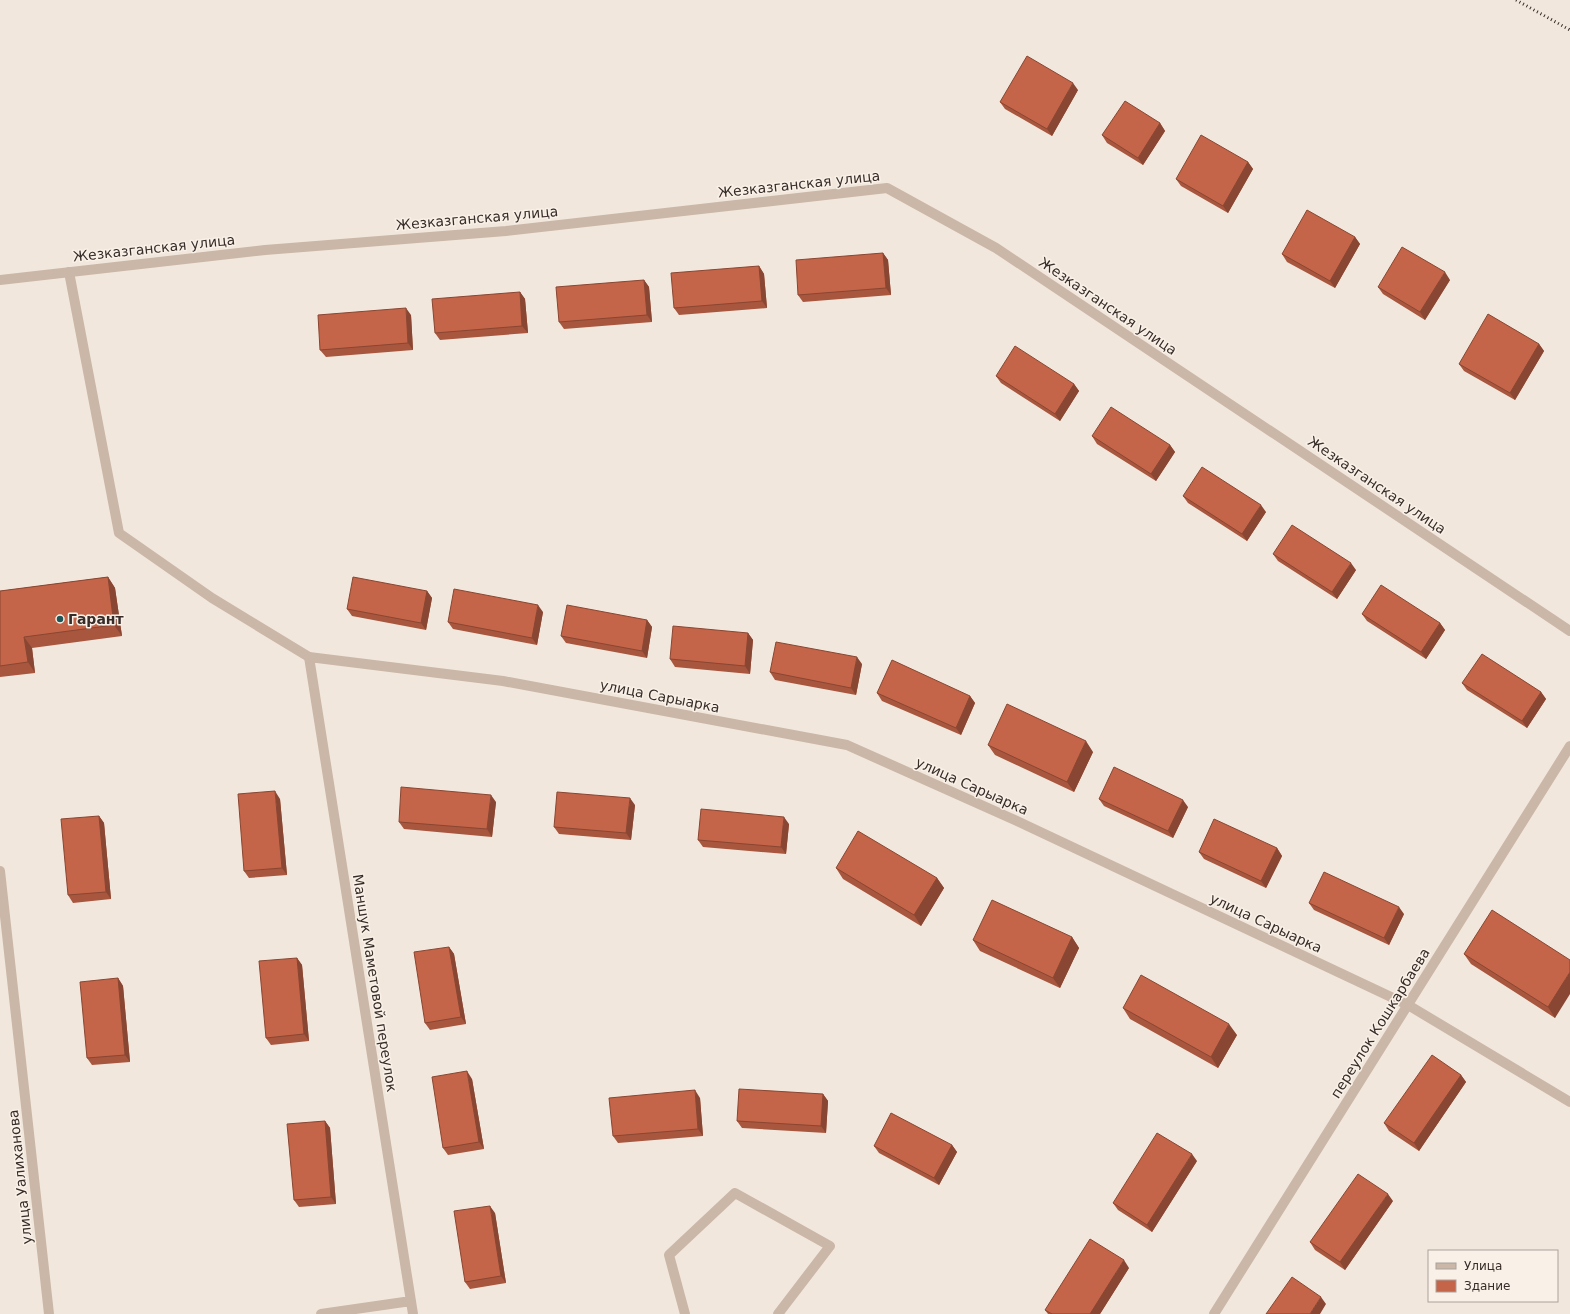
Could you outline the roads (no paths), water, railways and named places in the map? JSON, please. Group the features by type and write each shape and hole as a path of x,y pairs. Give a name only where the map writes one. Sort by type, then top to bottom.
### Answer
{"street":[{"name":"Жезказганская улица","path":"0,280 265,250 506,231 887,188 996,248 1570,631"},
{"path":"69,272 119,533 212,598 309,657"},
{"name":"улица Сарыарка","path":"309,657 503,680 847,745 1017,821 1408,1005 1570,1102"},
{"name":"Маншук Маметовой переулок","path":"309,657 413,1314"},
{"name":"переулок Кошкарбаева","path":"1214,1314 1570,746"},
{"name":"улица Уалиханова","path":"0,871 49,1314"},
{"path":"685,1314 669,1255 735,1193 830,1246 778,1314"},
{"path":"321,1314 411,1301"}],"railway":[{"path":"1516,0 1570,30"}],"place":[{"name":"Гарант","path":"60,619"}]}
